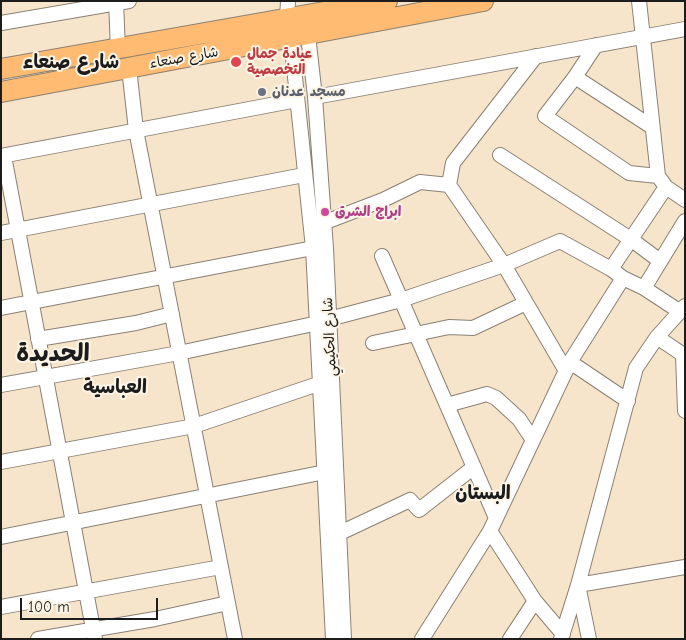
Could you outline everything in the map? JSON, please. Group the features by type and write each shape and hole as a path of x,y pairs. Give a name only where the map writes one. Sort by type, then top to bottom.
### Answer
{"highway":[{"name":"شارع صنعاء","path":"1,69 118,50 296,9 387,1"},
{"name":"شارع صنعاء","path":"1,92 300,37 425,7 484,1"}],"street":[{"path":"611,269 632,240 662,182 652,127 640,1"},
{"path":"1,23 121,2 118,50"},
{"path":"315,97 685,30"},
{"name":"شارع الحكيمي","path":"300,37 315,97 323,223 324,321 321,383 333,639"},
{"name":"شارع الحكيمي","path":"300,37 297,100 304,175 324,321 340,533 344,639"},
{"path":"596,45 575,77 545,116 629,173 662,182 685,200"},
{"path":"536,56 453,163 449,185 504,265 526,303 568,367 628,401"},
{"path":"129,68 136,130 235,639"},
{"path":"575,77 652,127"},
{"path":"94,633 18,230 2,156 297,100"},
{"path":"500,156 632,240 660,261"},
{"path":"1,234 304,175"},
{"path":"323,223 383,200 420,182 434,185 449,185"},
{"path":"644,288 685,221"},
{"path":"1,386 180,353 324,321 401,300 504,265 560,241 611,269 622,278 682,308"},
{"path":"1,308 313,248"},
{"path":"382,256 474,467 493,525 535,601 562,636"},
{"path":"422,639 493,525 568,367 622,278"},
{"path":"562,636 578,585 636,368 682,308 685,293"},
{"path":"373,343 417,336 449,327 473,328 526,303"},
{"path":"38,339 136,323 172,314"},
{"path":"658,337 684,356 685,411"},
{"path":"1,462 194,426 321,383"},
{"path":"447,405 487,394 496,398 518,419 533,440"},
{"path":"340,533 410,500 419,510 474,467"},
{"path":"1,537 325,472"},
{"path":"578,585 685,566"},
{"path":"1,607 221,567"},
{"path":"578,585 589,639"},
{"path":"510,639 535,601"},
{"path":"38,639 94,633 228,602"}],"place":[{"name":"عيادة جمال التخصصية","path":"236,62"},
{"name":"مسجد عدنان","path":"262,92"},
{"name":"ابراج الشرق","path":"325,212"}],"district":[{"name":"شارع صنعاء","path":"71,63"},
{"name":"الحديدة","path":"53,354"},
{"name":"العباسية","path":"115,388"},
{"name":"البستان","path":"483,494"}]}
